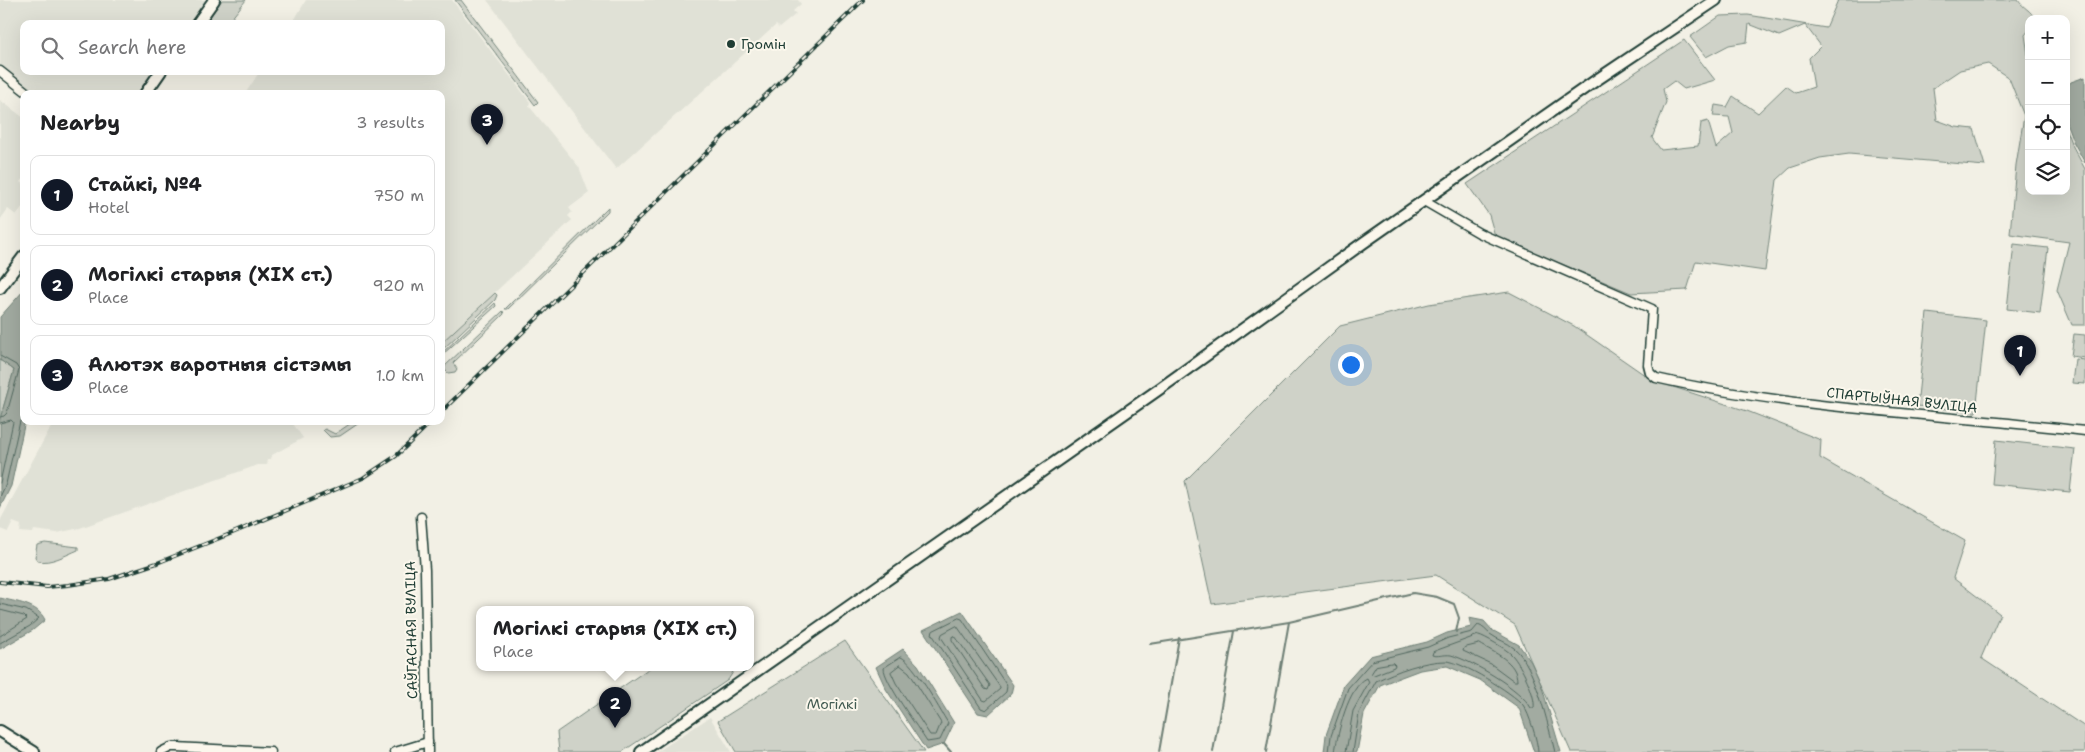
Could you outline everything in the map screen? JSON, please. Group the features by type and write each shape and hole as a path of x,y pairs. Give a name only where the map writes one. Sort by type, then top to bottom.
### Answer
{"main road":[{"path":"200,20 214,0"},
{"path":"641,752 1595,81 1716,0"},
{"path":"148,90 158,75"},
{"path":"0,288 20,261"},
{"path":"0,731 34,752"}],"street":[{"path":"0,71 24,90"},
{"name":"СПАРТЫЎНАЯ ВУЛІЦА","path":"1424,201 1479,233 1652,309 1648,365 1650,373 1656,378 1758,396 1814,403 2085,431"},
{"name":"САЎГАСНАЯ ВУЛІЦА","path":"421,517 428,752"},
{"path":"395,752 428,742"},
{"path":"161,752 171,747 271,752"}],"shaded area":[{"path":"0,0 207,0 192,20 20,20 20,75 150,75 139,90 28,90 0,68"},
{"path":"306,0 452,0 530,102 529,106 579,167 589,193 569,208 572,212 568,216 572,220 445,339 445,90 248,90 257,75 445,75 445,20 294,20"},
{"path":"487,0 798,0 801,4 793,11 796,14 779,28 776,25 616,169"},
{"path":"0,100 20,115 20,210 16,215 8,209 0,220"},
{"path":"52,425 294,425 303,438 272,455 271,459 268,459 267,465 258,465 80,528 57,533 34,530 33,533 20,532 21,525 13,522 8,532 0,529 0,521"},
{"path":"710,717 731,752 657,752"}],"green space":[{"path":"222,0 246,0 230,20 208,20"},
{"path":"455,0 461,0 538,102 535,105"},
{"path":"1838,0 2018,0 2029,11 2032,15 2025,15 2025,195 2070,195 2070,140 2085,169 2085,325 2072,325 2057,290 2069,242 2010,234 2016,165 2024,116 2009,78 1988,64 1960,70 1933,88 1937,120 1956,127 1974,129 1985,166 1849,154 1820,158 1790,168 1777,180 1765,271 1696,261 1687,290 1631,293 1495,236 1489,215 1467,184 1684,40 1715,80 1684,89 1674,81 1663,89 1666,102 1652,138 1661,150 1698,146 1701,123 1708,121 1716,148 1733,133 1729,117 1713,116 1715,105 1727,107 1733,96 1758,113 1786,86 1796,93 1814,87 1809,58 1821,46 1805,25 1779,36 1749,24 1747,42 1729,45 1706,57 1690,37 1720,16 1748,15 1826,28"},
{"path":"608,207 608,211 508,309 505,309"},
{"path":"2014,244 2048,248 2040,313 2007,309"},
{"path":"1509,292 1574,326 1652,380 1747,411 1821,440 1820,458 1965,541 1953,578 2000,614 1981,658 2085,727 2085,752 1571,752 1515,625 1436,575 1212,604 1185,481 1340,326 1429,304"},
{"path":"495,293 497,295 495,300 445,347 445,339"},
{"path":"495,303 496,306 445,352 445,350"},
{"path":"503,311 504,314 453,363 457,369 455,372 448,373 445,370 445,366"},
{"path":"1927,313 1986,320 1976,412 1917,406"},
{"path":"2074,334 2085,335 2085,358 2071,356"},
{"path":"2075,359 2085,360 2085,384 2072,383"},
{"path":"0,360 14,370 0,419"},
{"path":"348,425 356,425 340,436 330,437 323,430 325,429 335,434"},
{"path":"1996,440 2075,449 2070,492 1992,484"},
{"path":"45,543 78,547 78,550 53,560 38,561 35,557 37,545"},
{"name":"Могілкі","path":"845,641 924,752 736,752 718,721"},
{"path":"645,671 733,672 728,680 622,752 559,752 557,732"}],"water":[{"path":"2085,77 2085,163 2070,133 2071,82"},
{"path":"20,294 20,425 24,425 11,486 0,508 0,419 14,370 0,360 0,317"},
{"path":"0,598 32,607 45,620 33,630 0,649"},
{"path":"962,611 1013,685 1011,694 988,715 978,713 923,630"},
{"path":"1469,618 1484,621 1492,630 1519,645 1531,662 1541,684 1561,752 1534,752 1519,708 1480,680 1447,666 1420,670 1380,685 1364,714 1357,752 1324,752 1326,735 1344,685 1370,656 1427,642 1447,633 1471,627"},
{"path":"903,649 918,665 954,723 944,744 926,750 886,689 876,667"}],"waterway":[{"path":"1150,644 1289,622 1413,593 1437,597 1454,604 1459,618 1456,632"},
{"path":"1266,752 1289,622"},
{"path":"1213,752 1234,631"},
{"path":"1159,752 1179,638"},
{"path":"944,744 951,752"}],"railway":[{"path":"445,408 863,0"},
{"path":"0,582 47,587 68,585 109,579 157,563 363,478 396,456 428,425"}],"place":[{"name":"Громін","path":"731,44"},
{"name":"Алютэх варотныя сістэмы","path":"487,145"},
{"name":"Стайкі, №4","path":"2020,376"},
{"name":"Могілкі старыя (XIX ст.)","path":"615,728"}]}
